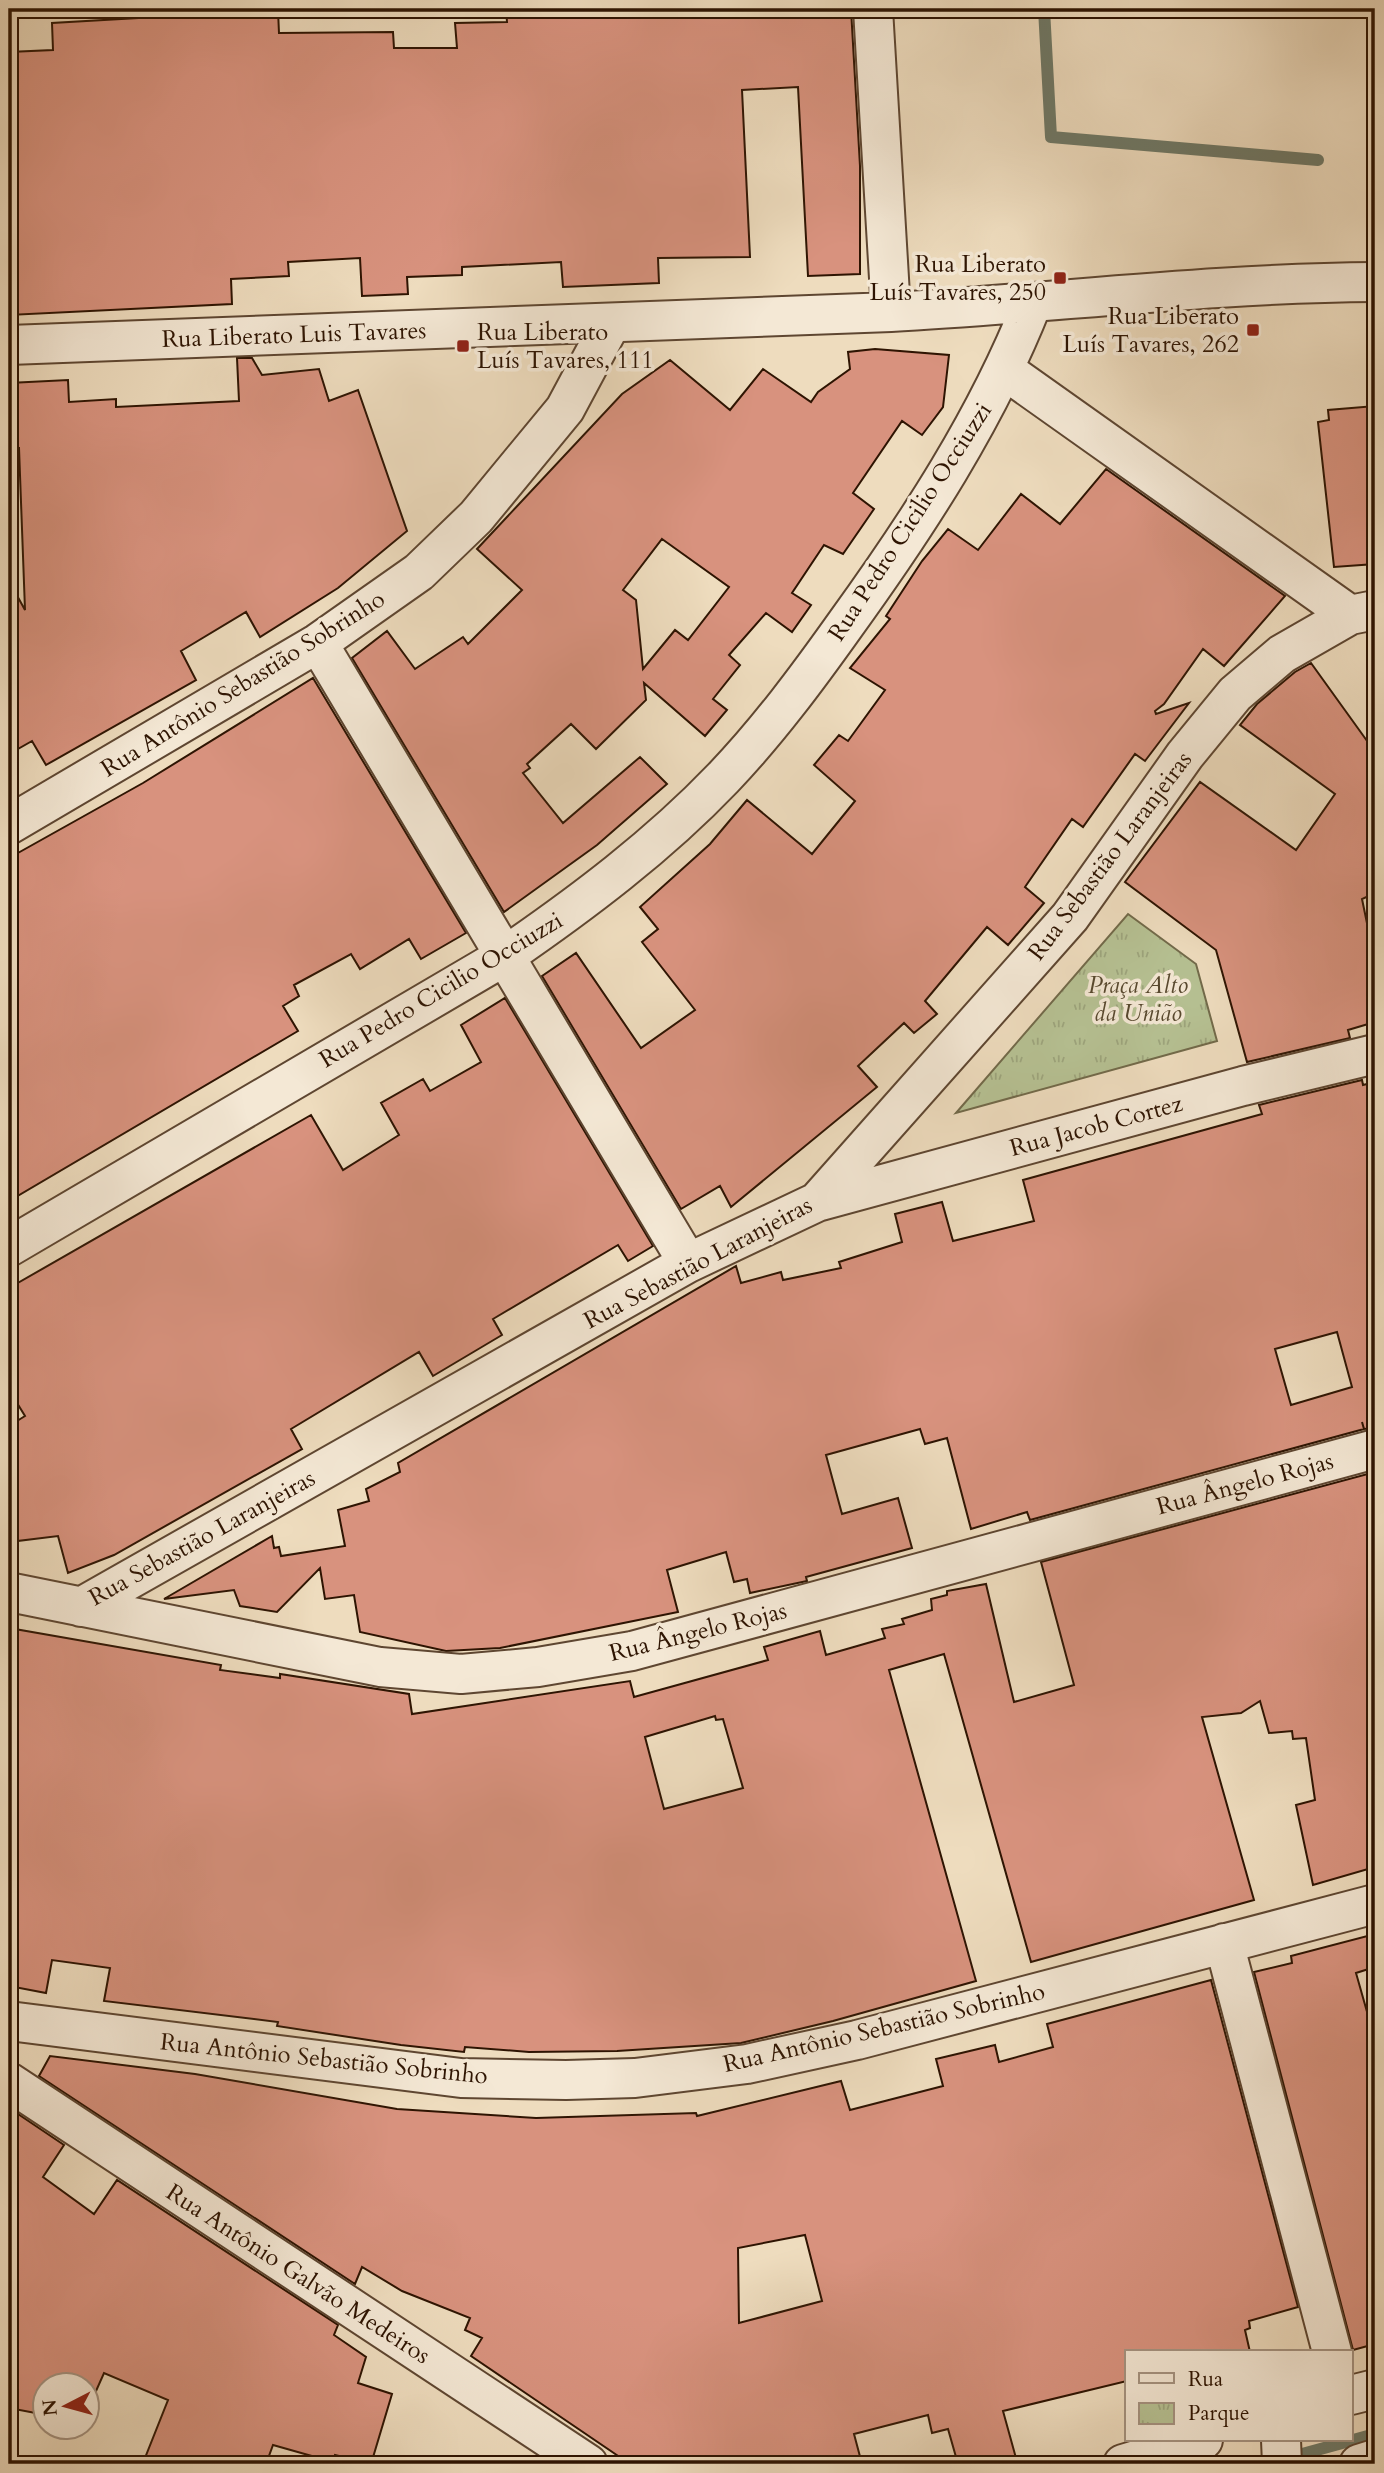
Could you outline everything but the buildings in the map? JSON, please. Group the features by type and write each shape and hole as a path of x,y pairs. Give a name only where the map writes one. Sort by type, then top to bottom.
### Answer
{"street":[{"path":"873,9 891,312"},
{"name":"Rua Liberato Luis Tavares","path":"9,345 891,312 1032,304 1256,285 1375,282"},
{"name":"Rua Pedro Cicilio Occiuzzi","path":"9,1247 505,956 575,908 641,855 723,778 811,672 887,568 952,466 1006,371 1032,304"},
{"name":"Rua Antônio Sebastião Sobrinho","path":"9,825 318,643 419,572 476,517 565,409 611,323"},
{"path":"1006,371 1362,612"},
{"name":"Rua Sebastião Laranjeiras","path":"81,1607 688,1264 817,1202 1070,917 1185,755 1235,694 1282,654 1362,612"},
{"path":"318,643 688,1264"},
{"name":"Rua Jacob Cortez","path":"817,1202 1243,1086 1375,1054"},
{"name":"Rua Ângelo Rojas","path":"9,1591 380,1667 461,1674 538,1667 632,1651 1375,1449"},
{"name":"Rua Antônio Sebastião Sobrinho","path":"9,2021 461,2078 635,2078 747,2064 845,2042 1375,1904"},
{"path":"1224,1943 1331,2350"},
{"name":"Rua Antônio Galvão Medeiros","path":"9,2082 588,2464"},
{"path":"1352,2395 1375,2389"},
{"path":"1123,2464 1196,2442"},
{"path":"1281,2442 1282,2464"},
{"path":"1359,2464 1375,2459"}],"green space":[{"name":"Praça Alto da União","path":"1128,914 1196,964 1217,1041 956,1113"}],"waterway":[{"path":"1044,9 1051,137 1318,160"},
{"path":"1352,2440 1375,2434"},
{"path":"1284,2459 1346,2442"}],"place":[{"name":"Rua Liberato Luís Tavares, 250","path":"1060,278"},
{"name":"Rua Liberato Luís Tavares, 262","path":"1253,330"},
{"name":"Rua Liberato Luís Tavares, 111","path":"463,346"}]}
